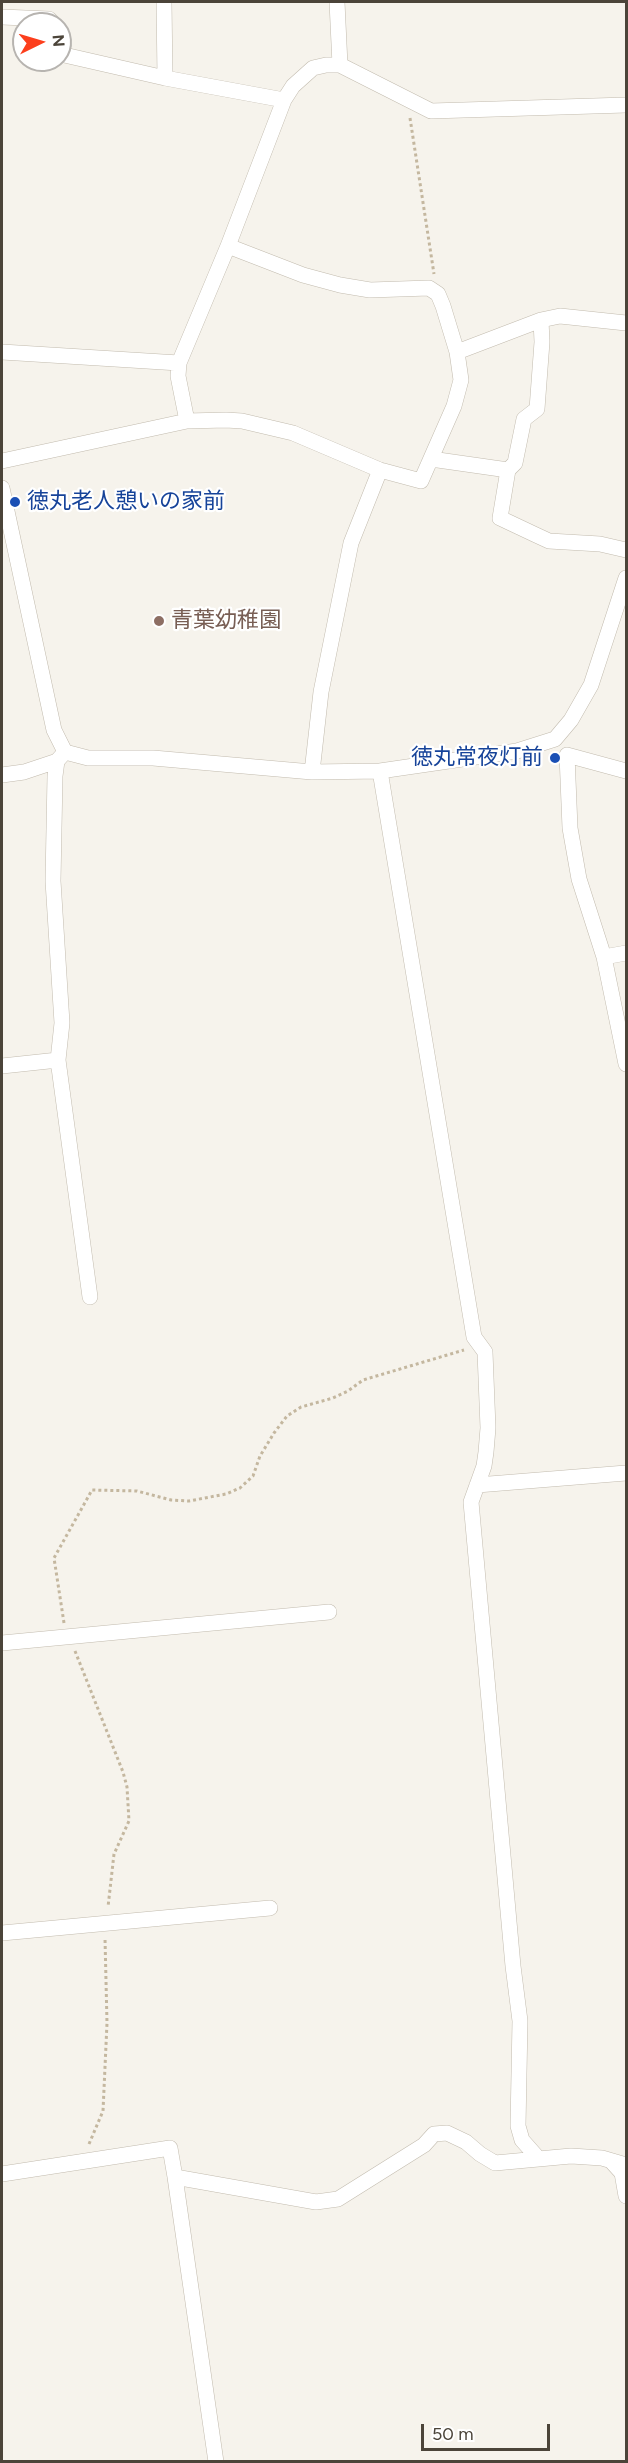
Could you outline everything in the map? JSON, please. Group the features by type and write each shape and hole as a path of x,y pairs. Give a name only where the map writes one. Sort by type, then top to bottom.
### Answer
{"street":[{"path":"164,2 165,78"},
{"path":"337,2 340,65"},
{"path":"72,57 165,78 284,100"},
{"path":"187,421 178,376 179,363 228,246 284,100 293,86 313,68 326,64 340,65 431,111 627,105"},
{"path":"2,461 187,421 242,421 293,433 380,470 421,481 454,406 461,380 457,352 438,294 429,288 370,290 340,285 303,275 228,246"},
{"path":"457,352 541,320 560,316 627,323"},
{"path":"541,320 542,342 537,409 524,419 514,464 508,470 500,518 549,541 600,544 627,550"},
{"path":"2,352 179,363"},
{"path":"431,459 508,470"},
{"path":"312,771 321,692 351,543 380,470"},
{"path":"2,488 61,756 53,881 62,1023 58,1060 90,1297"},
{"path":"2,775 24,772 61,756 153,758 312,771 380,771 517,751 555,739 571,720 591,686 627,578"},
{"path":"555,739 567,755 570,828 579,879 604,957 627,1064"},
{"path":"567,755 627,771"},
{"path":"380,771 474,1337 485,1352 488,1428 484,1466 471,1502 520,2021 518,2126 522,2140 537,2157"},
{"path":"604,957 627,953"},
{"path":"2,1066 58,1060"},
{"path":"477,1485 627,1473"},
{"path":"2,1643 328,1612"},
{"path":"2,1933 270,1908"},
{"path":"175,2177 316,2202 338,2199 424,2145 434,2134 447,2133 466,2142 495,2163 516,2163 537,2157 571,2156 602,2158 619,2163 627,2196"},
{"path":"2,2174 170,2148 216,2462"}],"path":[{"path":"411,101 410,123 434,280 433,291"},
{"path":"81,2162 99,2126 103,2111 107,2023 106,1923 114,1854 129,1821 127,1787 123,1772 64,1628 54,1557 92,1490 137,1491 171,1500 189,1501 226,1494 240,1488 253,1476 260,1456 274,1433 287,1416 301,1407 333,1398 363,1380 480,1345"}],"place":[{"name":"徳丸老人憩いの家前","path":"15,502"},
{"name":"青葉幼稚園","path":"159,621"},
{"name":"徳丸常夜灯前","path":"555,758"}]}
